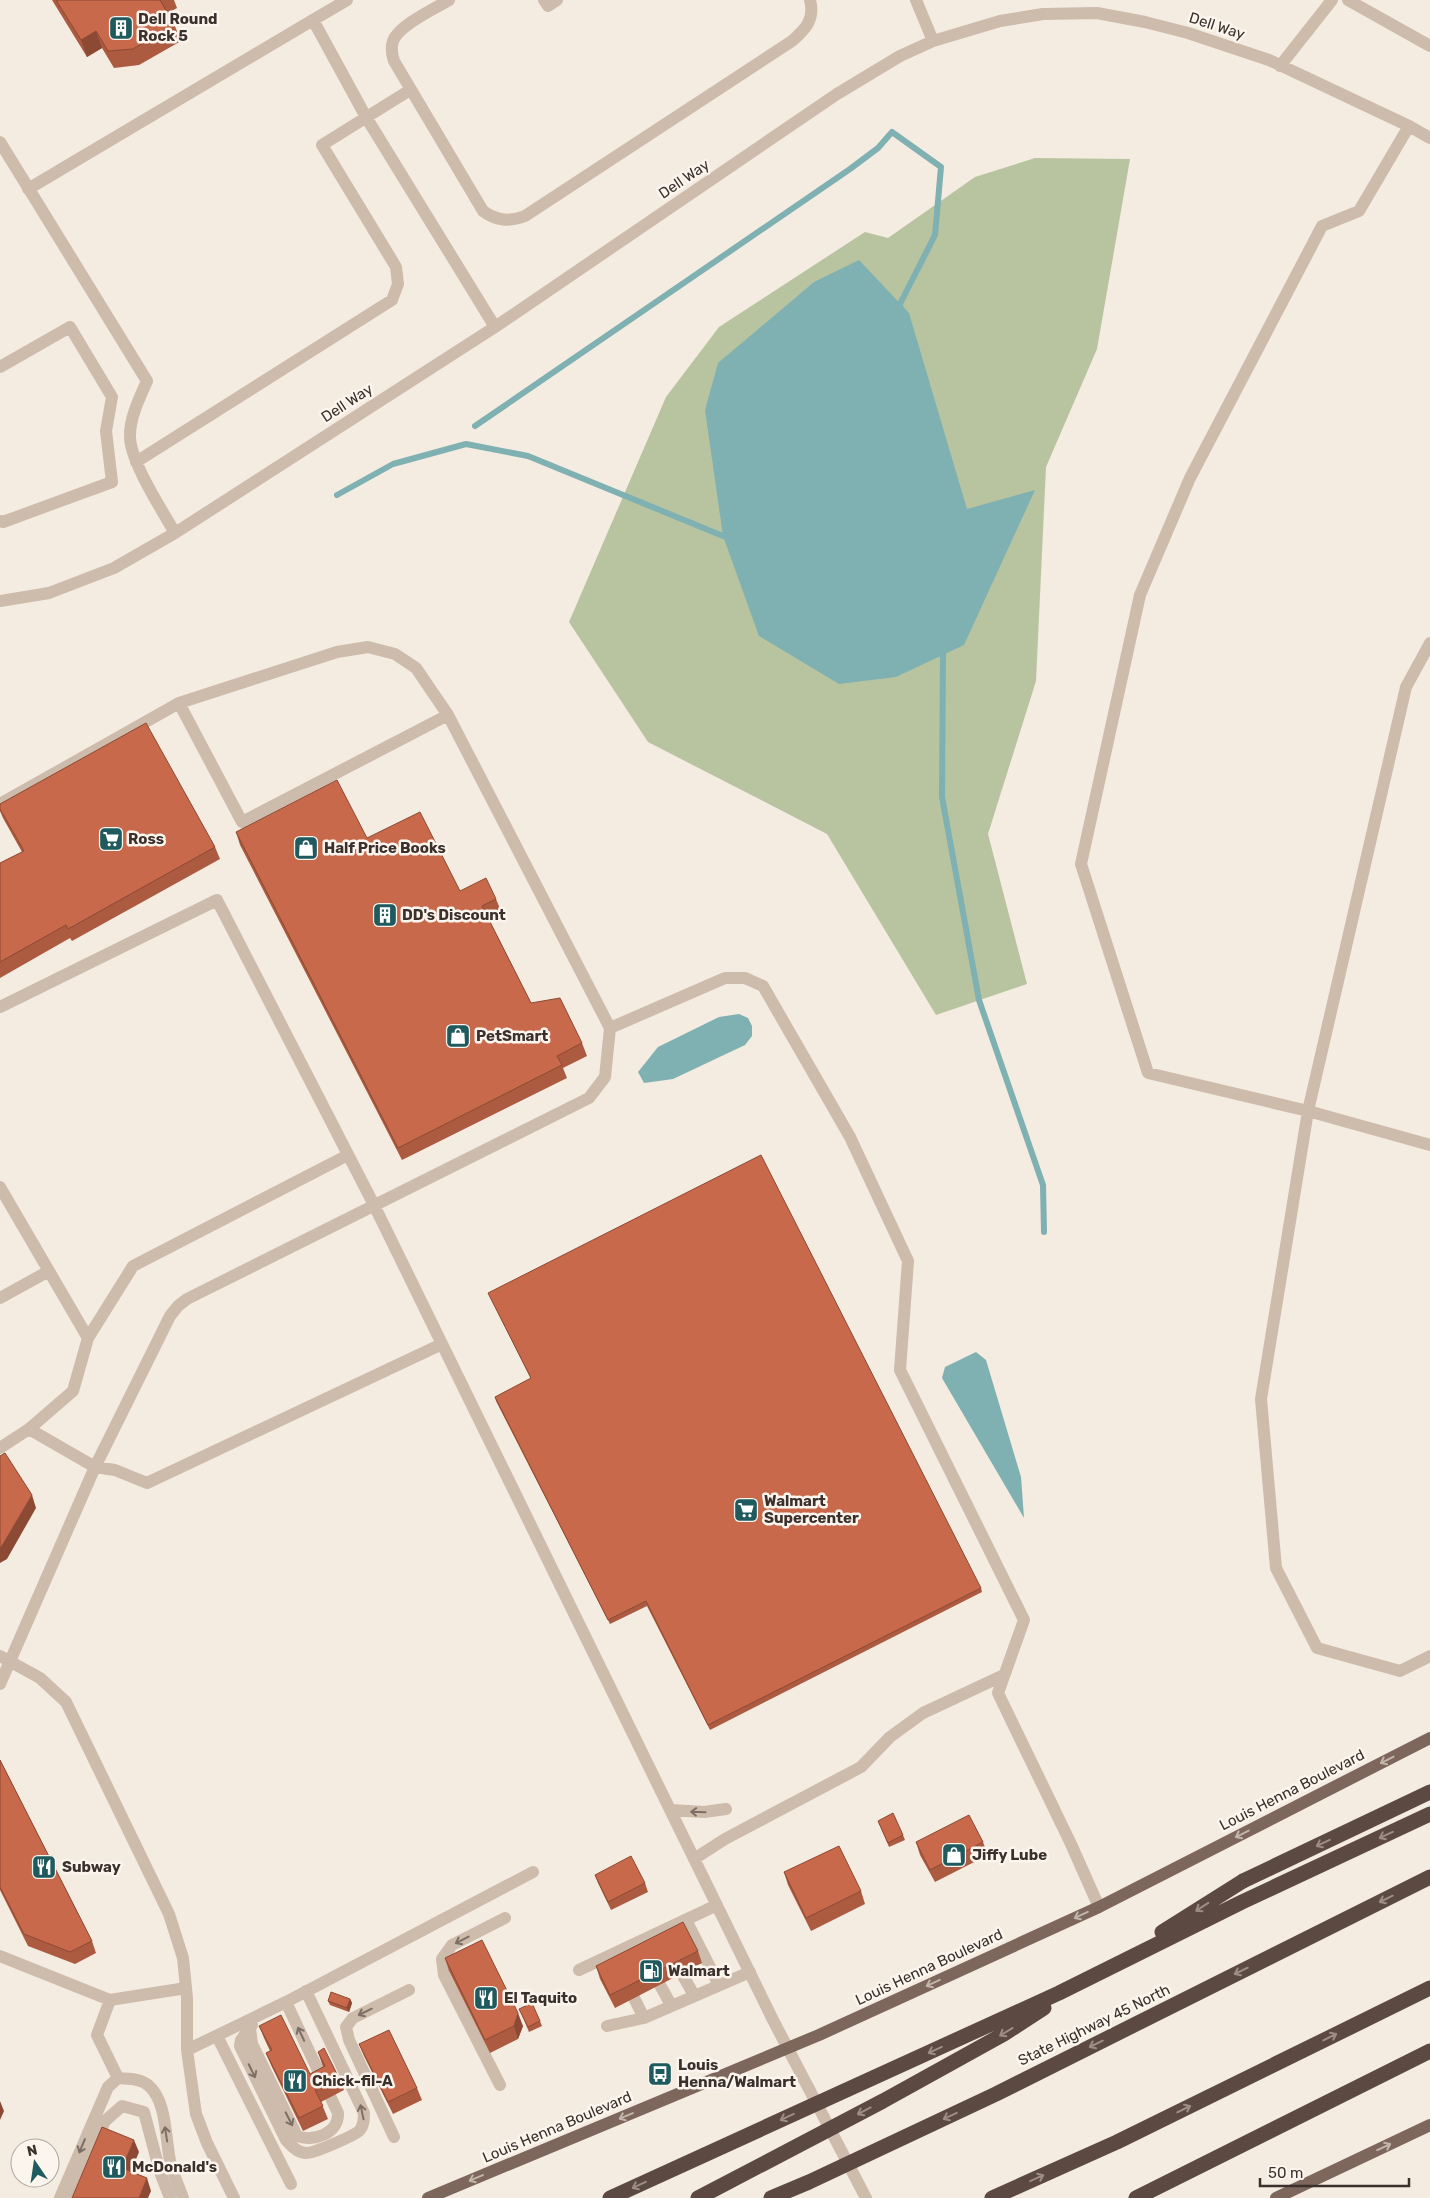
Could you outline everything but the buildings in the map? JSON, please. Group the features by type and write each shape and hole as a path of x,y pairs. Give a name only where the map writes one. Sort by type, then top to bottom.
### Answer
{"highway":[{"path":"698,2198 883,2101 1004,2034 1243,1881 1430,1792"},
{"path":"610,2198 1044,2000 1242,1902 1430,1814"},
{"name":"State Highway 45 North","path":"771,2198 996,2094 1430,1877"},
{"path":"992,2198 1117,2142 1430,1988"},
{"path":"1136,2198 1430,2051"},
{"path":"1140,2198 1355,2099 1430,2061"}],"main road":[{"name":"Louis Henna Boulevard","path":"428,2198 789,2048 1099,1907 1430,1738"},
{"path":"1276,2198 1430,2125"}],"street":[{"path":"28,189 347,0"},
{"path":"449,0 406,26 393,42 394,61 483,211 493,218 514,220 525,216 792,41 805,30 810,21 812,10 810,0"},
{"path":"544,0 548,6 557,0"},
{"path":"916,0 933,41"},
{"path":"1280,66 1332,0"},
{"path":"1348,0 1430,46"},
{"name":"Dell Way","path":"0,601 49,593 114,568 174,533 495,327 837,94 900,56 933,41 1000,21 1043,14 1097,13 1145,22 1188,33 1280,66 1409,126 1430,138"},
{"path":"313,20 366,117 495,327"},
{"path":"136,462 392,300 398,284 396,267 322,145 410,90"},
{"path":"1409,126 1359,211 1322,226 1190,478 1140,595 1081,864 1148,1073 1308,1111 1430,1144"},
{"path":"0,142 147,381 134,414 129,436 136,462 174,533"},
{"path":"0,367 70,327 112,397 106,431 112,482 3,522 0,521"},
{"path":"1430,643 1406,687 1308,1111 1260,1399 1276,1568 1317,1648 1400,1671 1430,1656"},
{"path":"0,804 179,703 337,652 368,647 394,654 416,668 448,715 610,1028 605,1077 588,1098 178,1306 170,1316 95,1467 5,1659 0,1684"},
{"path":"179,703 242,822 448,715"},
{"path":"0,1007 217,900 374,1205 694,1859 866,2198"},
{"path":"610,1028 725,978 745,978 763,986 850,1138 908,1261 900,1370 1024,1620 998,1693 1071,1844 1099,1907"},
{"path":"0,1448 29,1429 73,1391 88,1338 133,1266 348,1155"},
{"path":"0,1187 88,1338"},
{"path":"0,1298 49,1271"},
{"path":"29,1429 95,1467 115,1470 147,1483 442,1344"},
{"path":"5,1659 40,1678 66,1702 169,1914 183,1958 186,1988 187,2050 196,2114 207,2143 234,2198"},
{"path":"694,1859 725,1839 861,1767 890,1737 923,1714 1004,1675"},
{"path":"670,1810 704,1812 726,1809"},
{"path":"187,2050 286,2002 533,1872"},
{"path":"579,1970 717,1905"},
{"path":"500,2085 444,1975 442,1959 452,1945 505,1918"},
{"path":"686,1920 719,1985"},
{"path":"661,1931 668,1945"},
{"path":"638,1942 645,1956"},
{"path":"612,1954 620,1969"},
{"path":"0,1956 110,2000 186,1988"},
{"path":"607,2026 644,2018 750,1972"},
{"path":"682,1974 694,1995"},
{"path":"660,1985 671,2005"},
{"path":"394,2136 349,2040 346,2027 353,2018 409,1990"},
{"path":"262,2014 241,2040 240,2046 286,2140 294,2149 304,2153 316,2151 359,2131 363,2124 364,2112 306,1991"},
{"path":"634,1998 644,2018"},
{"path":"110,2000 97,2035 118,2078"},
{"path":"250,2028 252,2044 297,2136 307,2140 323,2136 333,2129 338,2121 338,2113 286,2002"},
{"path":"217,2036 291,2184"},
{"path":"60,2198 108,2087 118,2078 137,2079 149,2086 156,2096 162,2109 171,2165 183,2198"},
{"path":"72,2198 104,2121 122,2106 144,2112 160,2172 170,2198"}],"green space":[{"path":"1035,158 1130,159 1097,349 1046,467 1036,681 988,834 1027,984 936,1015 827,834 648,742 569,622 666,397 719,327 865,232 888,238 975,177"}],"water":[{"path":"859,260 909,313 967,509 1035,490 964,645 896,677 839,684 759,636 723,536 705,410 718,363 814,282"},
{"path":"739,1014 748,1018 752,1026 752,1036 745,1045 673,1079 644,1083 638,1072 658,1047 719,1017"},
{"path":"976,1352 986,1360 1021,1477 1024,1518 942,1378 945,1367"}],"waterway":[{"path":"475,426 850,169 878,148 892,132 941,167 935,235 900,304 901,312"},
{"path":"337,495 393,464 466,444 528,456 723,536 731,535"},
{"path":"943,647 942,797 979,1000 1043,1185 1044,1232"}],"place":[{"name":"Dell Round Rock 5","path":"121,28"},
{"name":"Ross","path":"111,839"},
{"name":"Half Price Books","path":"306,848"},
{"name":"DD's Discount","path":"385,915"},
{"name":"PetSmart","path":"458,1036"},
{"name":"Walmart Supercenter","path":"746,1510"},
{"name":"Jiffy Lube","path":"954,1855"},
{"name":"Subway","path":"44,1867"},
{"name":"Walmart","path":"651,1971"},
{"name":"El Taquito","path":"486,1998"},
{"name":"Louis Henna/Walmart","path":"660,2074"},
{"name":"Chick-fil-A","path":"295,2081"},
{"name":"McDonald's","path":"114,2167"}]}
